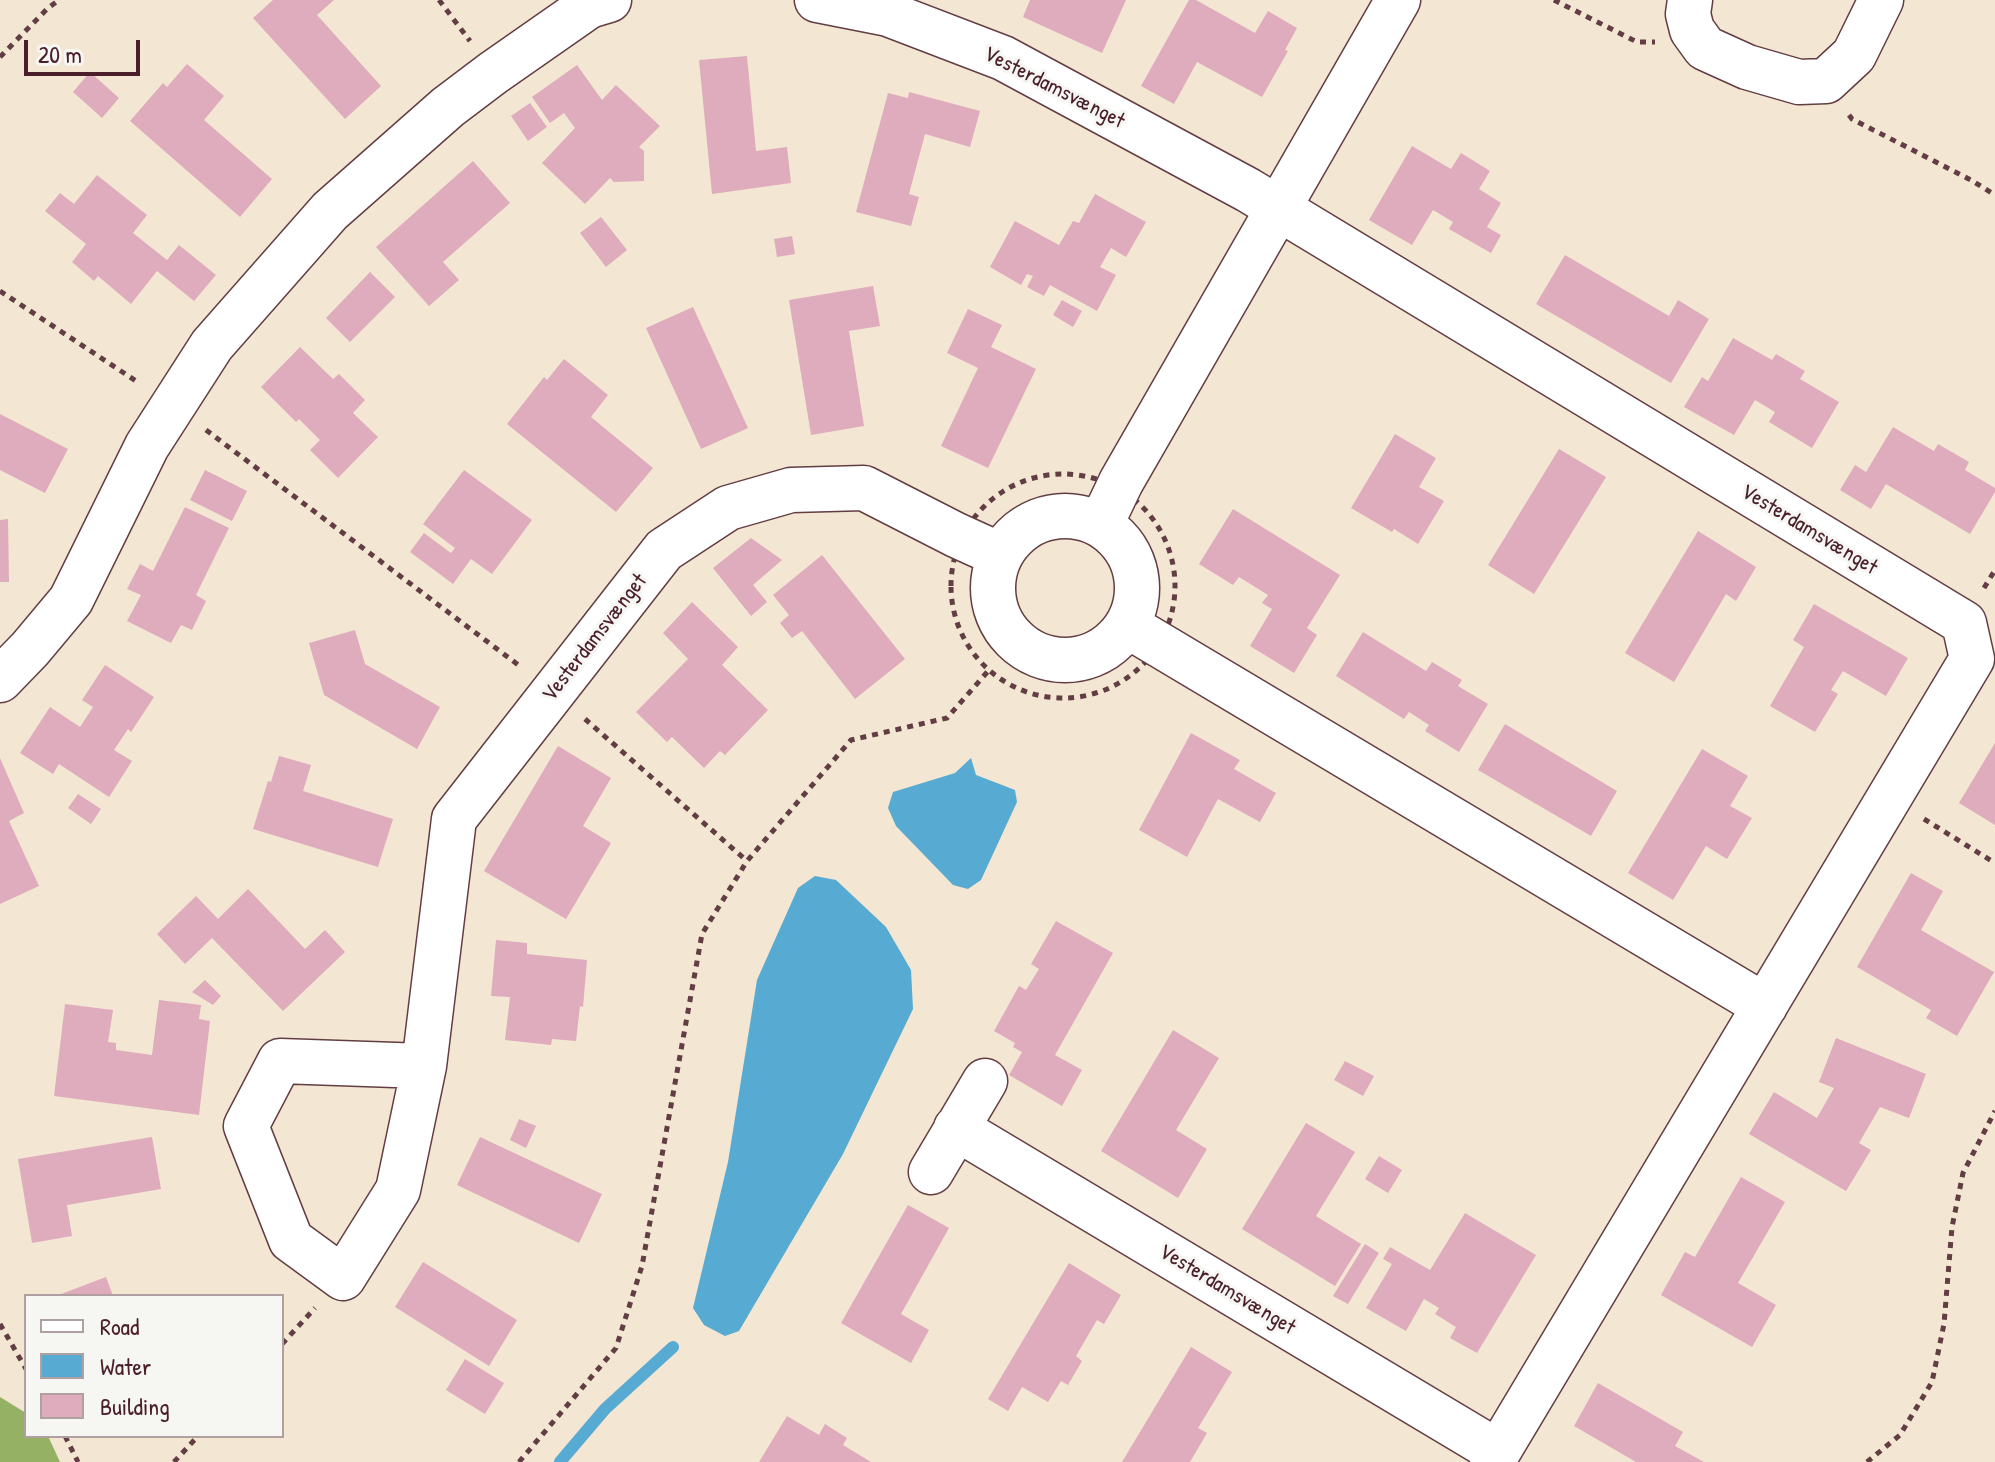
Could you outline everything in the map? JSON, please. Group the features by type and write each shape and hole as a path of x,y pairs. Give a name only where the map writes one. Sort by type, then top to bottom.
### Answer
{"street":[{"path":"0,680 15,649 71,600 147,446 212,345 330,211 448,107 589,6 609,0"},
{"name":"Vesterdamsvænget","path":"817,0 888,14 1003,58 1278,207 1964,623 1972,659 1495,1457 956,1128"},
{"path":"1144,635 1076,661 1045,658 1017,643 998,617 980,546 1014,536 1033,522 1055,516 1079,516 1110,506 1398,0"},
{"path":"1691,15 1705,48 1747,67 1799,82 1826,81 1854,55 1881,0"},
{"name":"Vesterdamsvænget","path":"424,1066 280,1061 246,1126 291,1240 343,1278 398,1190 424,1066 454,819 664,550 728,508 791,490 864,488 980,546"},
{"path":"1110,506 1137,569 1144,635 1765,1006"},
{"path":"931,1172 985,1081"}],"path":[{"path":"0,57 59,0"},
{"path":"439,0 493,73"},
{"path":"1554,0 1637,42 1660,42 1691,15"},
{"path":"1826,81 1852,119 1995,195"},
{"path":"0,291 173,405 554,691 747,861"},
{"path":"1056,473 1100,480 1110,506 1149,513 1163,535 1175,577 1175,595 1169,621 1144,635 1143,664 1125,679 1103,690 1080,697 1056,698 1009,685 989,670 973,652 960,632 953,608 950,585 953,560 980,546 974,517 990,500 1010,486 1056,473"},
{"path":"519,1462 616,1348 642,1266 702,934 747,861 851,740 947,718 989,670"},
{"path":"1889,798 1995,863"},
{"path":"1867,1462 1900,1435 1932,1382 1944,1324 1952,1227 1963,1173 1995,1111"},
{"path":"0,1324 24,1366"},
{"path":"66,1438 78,1462"},
{"path":"174,1462 196,1438"}],"green space":[{"path":"0,1397 24,1412 24,1438 49,1438 60,1462 0,1462"}],"water":[{"path":"971,758 976,775 1015,790 1017,802 981,880 968,889 953,885 896,826 888,808 893,792 955,773"},
{"path":"815,876 836,880 886,927 911,970 913,1009 843,1154 739,1331 725,1336 704,1325 693,1308 728,1162 757,980 798,888"}],"building":[{"path":"273,0 334,0 317,15 381,86 345,119 253,18"},
{"path":"1030,0 1126,0 1102,53 1023,17"},
{"path":"1189,0 1196,0 1255,33 1268,11 1297,28 1262,97 1197,62 1174,104 1141,86"},
{"path":"747,56 756,151 787,147 791,183 712,194 699,60"},
{"path":"187,64 224,96 204,120 272,179 240,217 130,121 163,83 167,87"},
{"path":"577,65 602,100 616,85 660,126 639,147 644,151 644,181 614,182 610,178 585,204 542,163 575,128 564,113 550,123 532,97"},
{"path":"90,72 119,98 102,118 73,92"},
{"path":"909,92 980,111 970,147 925,134 909,194 919,197 911,226 856,212 888,93 908,98"},
{"path":"530,103 547,127 528,141 511,116"},
{"path":"1412,146 1451,169 1461,153 1490,171 1479,189 1501,203 1487,227 1501,235 1491,253 1449,229 1453,222 1433,210 1412,245 1369,220"},
{"path":"473,161 510,203 443,262 459,280 429,306 376,247"},
{"path":"97,175 147,215 133,233 167,260 179,245 216,275 194,301 157,271 131,304 98,276 94,281 72,262 86,244 45,211 60,193 74,204"},
{"path":"1095,194 1146,222 1126,257 1111,248 1100,267 1116,275 1097,311 1050,285 1044,296 1027,287 1033,276 1027,274 1021,285 990,267 1015,221 1059,245 1073,221 1079,223"},
{"path":"601,217 627,250 606,267 580,233"},
{"path":"792,236 795,254 777,257 774,239"},
{"path":"1565,255 1669,316 1678,300 1709,319 1671,383 1536,304"},
{"path":"370,272 395,297 350,342 326,318"},
{"path":"873,286 880,326 849,331 864,426 811,435 789,300"},
{"path":"1062,300 1082,311 1073,327 1053,315"},
{"path":"693,307 748,428 701,449 646,328"},
{"path":"968,309 1002,325 991,347 1036,369 988,468 941,446 978,368 947,353"},
{"path":"1733,338 1772,360 1776,354 1805,371 1800,379 1839,402 1812,448 1769,422 1775,412 1755,400 1734,435 1684,407 1702,377 1708,381"},
{"path":"300,347 333,379 339,374 365,400 353,413 378,437 338,478 310,450 320,440 299,419 296,422 261,387"},
{"path":"564,359 608,395 591,417 653,468 616,512 507,424 544,377 547,380"},
{"path":"0,414 68,449 45,493 0,470"},
{"path":"1893,427 1934,451 1938,444 1969,462 1965,470 1995,488 1970,534 1886,484 1871,509 1840,490 1855,465 1866,472"},
{"path":"1395,434 1436,458 1419,487 1444,501 1418,544 1351,508"},
{"path":"1559,449 1606,477 1534,594 1488,565"},
{"path":"205,470 247,491 232,521 190,500"},
{"path":"464,470 532,520 492,574 471,559 453,584 410,552 424,533 451,553 455,548 423,524"},
{"path":"185,507 229,528 196,595 206,601 192,630 181,625 171,643 127,621 141,595 127,589 140,564 153,571"},
{"path":"1233,509 1340,575 1307,628 1317,635 1294,673 1250,646 1272,609 1262,603 1268,595 1239,577 1233,585 1199,564"},
{"path":"8,519 9,582 0,582 0,520"},
{"path":"1698,531 1756,567 1736,601 1726,594 1674,682 1625,653"},
{"path":"751,538 782,560 753,585 767,602 751,616 713,568"},
{"path":"822,555 905,659 855,699 802,631 792,638 780,623 789,615 773,595"},
{"path":"692,602 738,647 722,665 768,710 725,755 720,751 704,768 672,737 667,742 636,712 688,659 663,633"},
{"path":"1814,604 1908,658 1886,696 1843,671 1831,690 1838,694 1815,732 1770,706 1804,647 1793,640"},
{"path":"355,630 365,664 440,707 417,749 324,695 309,643"},
{"path":"1363,632 1426,671 1432,662 1462,680 1458,686 1488,704 1459,752 1425,731 1429,725 1409,712 1404,719 1336,676"},
{"path":"105,665 154,697 131,732 128,729 114,750 132,761 109,797 59,764 53,774 20,753 50,707 80,727 93,707 82,700"},
{"path":"1505,724 1617,791 1591,836 1478,770"},
{"path":"1191,733 1240,760 1234,769 1276,793 1260,822 1218,799 1187,857 1139,830"},
{"path":"1995,743 1995,825 1959,803"},
{"path":"558,746 611,778 583,826 611,843 566,919 484,871"},
{"path":"1702,749 1748,776 1730,806 1752,818 1727,859 1706,846 1673,900 1628,873"},
{"path":"279,756 311,765 303,791 393,819 378,867 253,829"},
{"path":"0,758 24,813 9,821 39,886 0,904"},
{"path":"78,794 101,809 91,824 68,808"},
{"path":"1911,873 1943,891 1921,930 1994,972 1957,1036 1926,1018 1931,1010 1857,967"},
{"path":"248,889 305,949 325,930 345,952 283,1011 212,938 185,964 157,934 196,896 218,919"},
{"path":"1056,921 1113,953 1055,1055 1082,1070 1062,1106 1009,1075 1022,1052 1013,1047 1015,1043 994,1031 1019,986 1026,990 1039,969 1031,964"},
{"path":"496,940 527,943 527,954 587,960 576,1041 552,1039 551,1045 505,1040 510,997 491,996"},
{"path":"205,980 221,996 213,1005 192,992"},
{"path":"159,1000 201,1005 199,1019 210,1021 199,1115 54,1096 65,1004 113,1010 108,1042 116,1043 116,1050 152,1055"},
{"path":"1173,1030 1219,1058 1176,1130 1207,1149 1178,1198 1101,1151"},
{"path":"1836,1038 1926,1074 1909,1118 1880,1107 1859,1143 1871,1150 1846,1191 1749,1134 1774,1092 1817,1118 1834,1088 1819,1082"},
{"path":"1345,1061 1374,1076 1363,1096 1334,1080"},
{"path":"519,1119 536,1126 526,1148 510,1140"},
{"path":"1306,1123 1355,1152 1316,1216 1361,1244 1335,1286 1242,1229"},
{"path":"152,1137 161,1189 67,1205 72,1236 32,1243 18,1159"},
{"path":"480,1137 602,1194 579,1243 457,1185"},
{"path":"1379,1156 1402,1170 1388,1193 1365,1179"},
{"path":"1741,1177 1785,1202 1738,1283 1776,1305 1752,1347 1661,1295 1685,1252 1695,1257"},
{"path":"908,1205 949,1228 901,1314 929,1330 911,1363 841,1323"},
{"path":"1465,1213 1536,1255 1477,1353 1450,1338 1456,1327 1435,1314 1439,1308 1424,1299 1406,1331 1366,1308 1392,1264 1383,1259 1390,1247 1430,1270"},
{"path":"1365,1244 1379,1253 1348,1304 1333,1296"},
{"path":"423,1262 517,1320 489,1366 395,1307"},
{"path":"1069,1263 1121,1295 1104,1324 1097,1320 1076,1356 1082,1361 1068,1385 1061,1381 1048,1402 1022,1387 1008,1411 988,1399"},
{"path":"106,1277 112,1294 61,1294"},
{"path":"1191,1347 1232,1372 1198,1428 1207,1433 1190,1462 1122,1462"},
{"path":"465,1359 504,1383 485,1414 446,1390"},
{"path":"1598,1383 1683,1432 1675,1446 1704,1462 1636,1462 1574,1426"},
{"path":"787,1416 819,1435 825,1424 847,1438 843,1445 871,1462 759,1462"}],"waterway":[{"path":"560,1462 605,1409 673,1347"}]}
